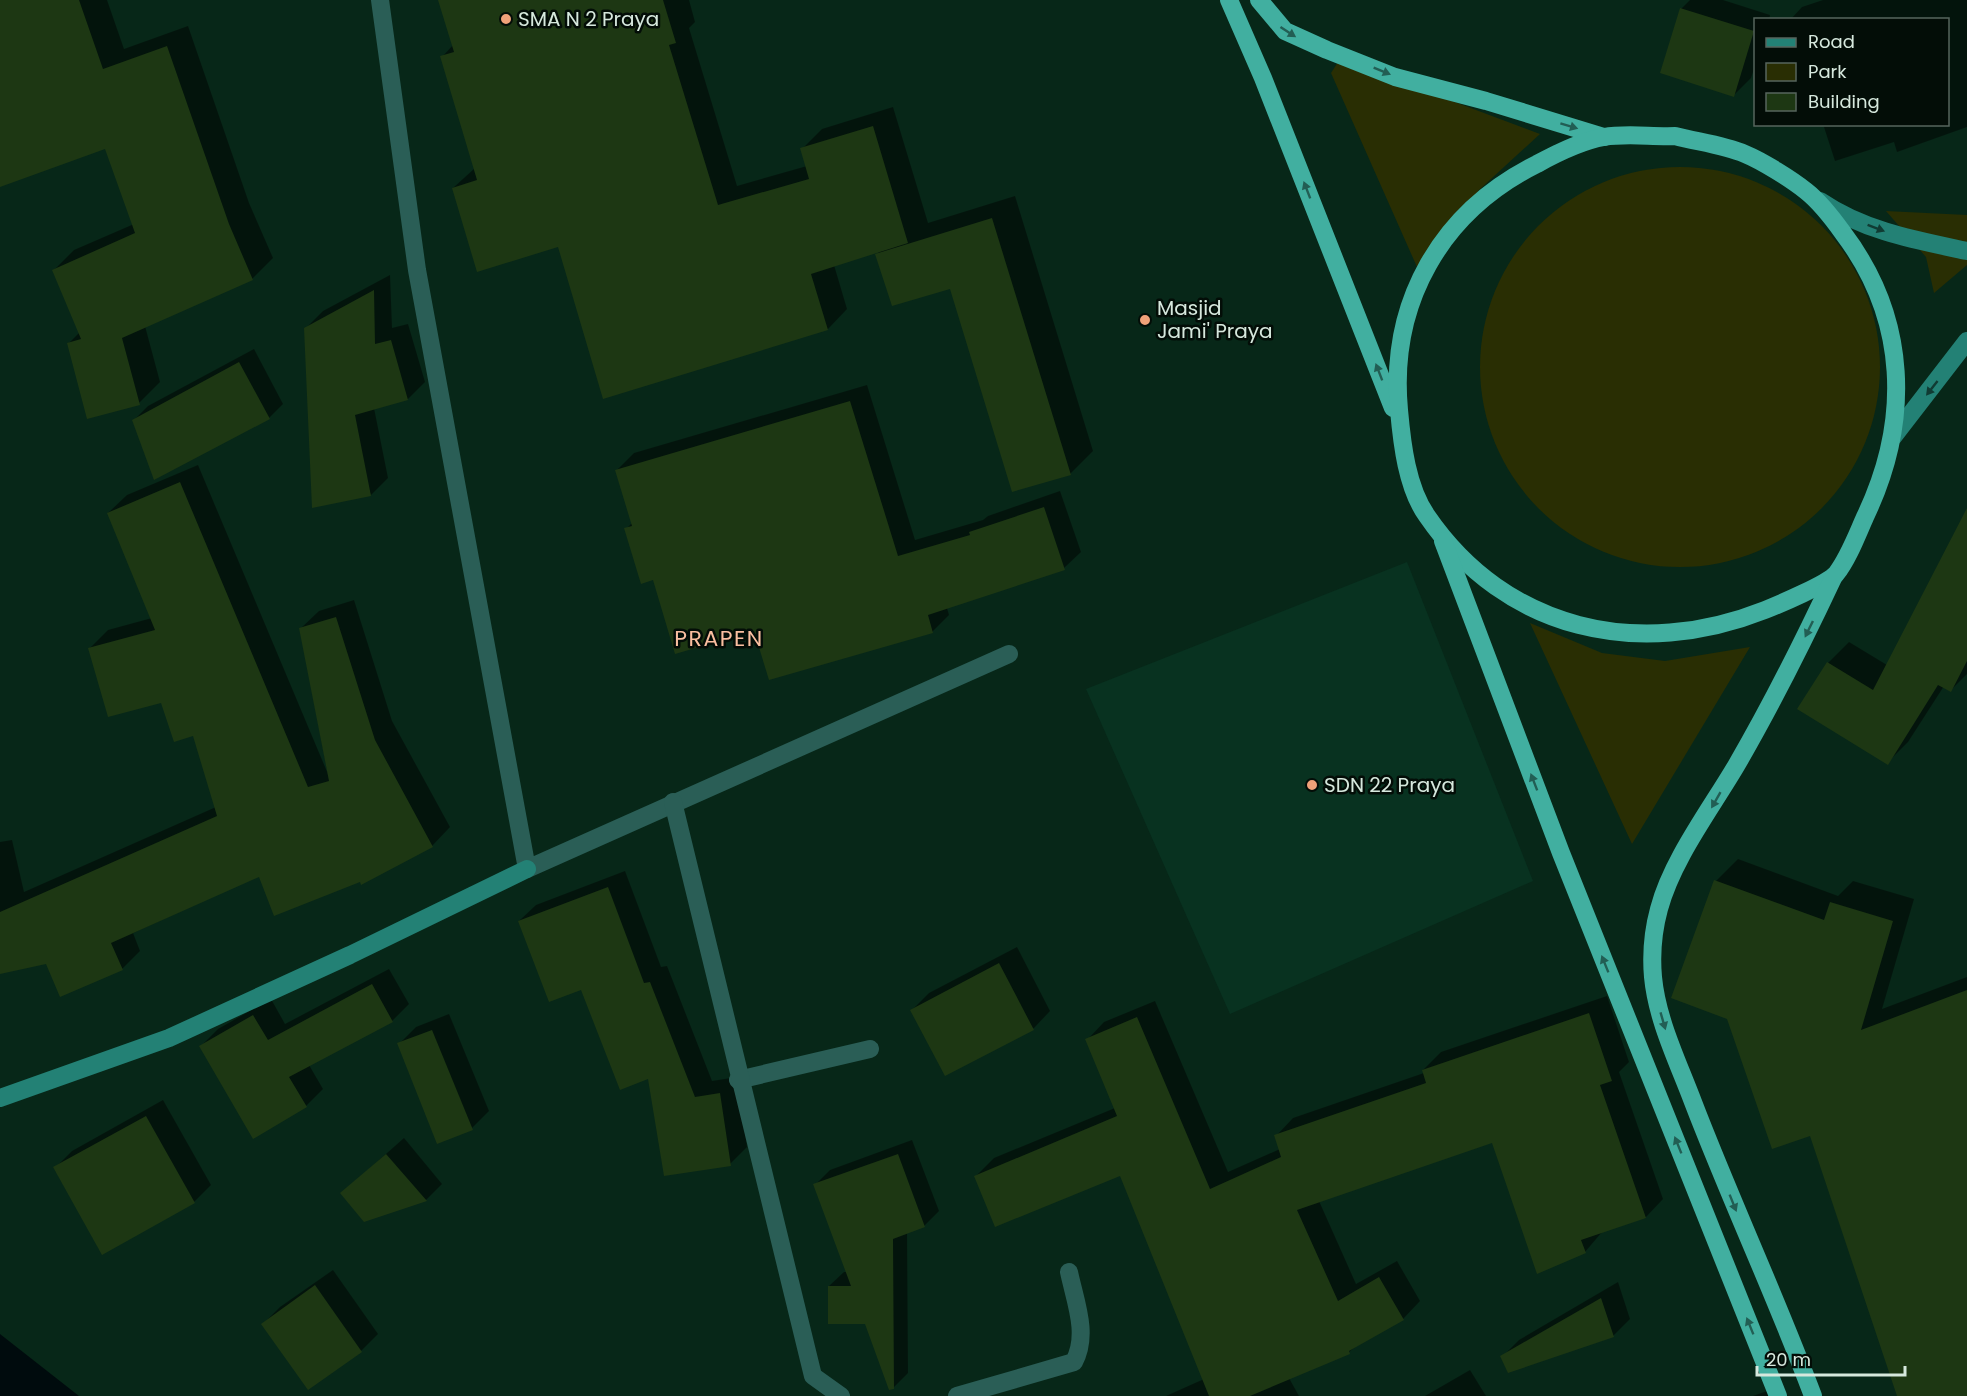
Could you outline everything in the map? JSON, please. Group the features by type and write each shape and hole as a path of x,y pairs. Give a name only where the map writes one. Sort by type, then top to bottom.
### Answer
{"highway":[{"path":"1229,0 1268,89 1400,426"},
{"path":"1258,0 1285,31 1327,51 1395,77 1486,101 1604,137 1675,136 1744,154 1806,191 1837,224 1864,261 1882,302 1895,346 1893,437 1875,496 1807,634 1744,752 1669,880 1658,910 1652,950 1653,979 1663,1023 1734,1207 1788,1328 1813,1396"},
{"path":"1604,137 1556,154 1514,175 1473,206 1442,240 1419,282 1403,328 1396,376 1400,426 1415,500 1441,537 1479,574 1555,619 1604,632 1695,632 1733,622 1777,605 1834,576"},
{"path":"1441,537 1565,863 1778,1396"}],"street":[{"path":"380,0 417,270 527,869"},
{"path":"1806,191 1842,215 1900,237 1967,250"},
{"path":"1893,437 1967,341"},
{"path":"0,1098 170,1038 673,802 1009,654"},
{"path":"673,802 738,1080 813,1376 842,1396"},
{"path":"738,1080 870,1049"},
{"path":"957,1396 1074,1362 1081,1348 1082,1334 1069,1272"}],"shaded area":[{"name":"SDN 22 Praya","path":"1407,562 1533,881 1230,1014 1086,689"},
{"path":"0,1334 79,1396 0,1396"}],"green space":[{"path":"1340,59 1540,134 1479,190 1417,267 1331,73"},
{"path":"1680,167 1719,171 1756,183 1791,201 1821,226 1846,256 1864,291 1876,328 1880,367 1876,406 1864,443 1846,478 1821,508 1791,533 1756,551 1719,563 1680,567 1641,563 1604,551 1569,533 1539,508 1514,478 1496,443 1484,406 1480,367 1484,328 1496,291 1514,256 1539,226 1569,201 1604,183 1641,171"},
{"path":"1886,211 1967,215 1967,265 1934,293 1926,257"},
{"path":"1530,623 1602,653 1665,661 1750,647 1632,844"}],"building":[{"path":"0,0 79,0 103,69 167,46 229,224 253,280 122,338 140,405 87,419 67,343 81,339 52,270 135,233 105,149 0,187"},
{"path":"438,0 663,0 676,43 669,45 718,205 809,179 800,148 873,126 908,243 811,274 828,330 603,399 558,247 477,272 452,188 477,180 440,56 454,52"},
{"path":"1680,8 1754,31 1734,97 1660,73"},
{"path":"992,218 1071,475 1012,492 950,289 892,306 875,254"},
{"path":"374,290 375,344 391,340 408,400 355,415 371,496 312,508 304,328"},
{"path":"239,362 270,419 154,480 132,420"},
{"path":"850,401 898,556 970,535 969,532 1044,507 1065,570 928,615 933,633 769,680 754,631 675,654 653,580 641,584 624,528 632,526 615,470"},
{"path":"180,482 308,787 329,781 299,628 336,617 375,740 433,847 361,885 360,882 274,916 259,877 111,943 123,970 60,997 46,964 0,974 0,912 217,816 193,736 174,742 161,703 108,717 88,648 155,630 107,513"},
{"path":"1967,508 1967,661 1951,692 1938,685 1888,765 1797,709 1827,662 1873,690"},
{"path":"1714,880 1824,920 1830,902 1893,921 1861,1030 1967,990 1967,1396 1897,1396 1810,1136 1772,1149 1727,1019 1671,998"},
{"path":"608,887 644,983 650,982 695,1097 720,1093 731,1166 664,1176 648,1079 620,1090 581,990 549,1002 518,921"},
{"path":"999,963 1034,1030 945,1076 910,1010"},
{"path":"372,984 393,1022 289,1077 307,1107 253,1139 199,1046 253,1015 268,1040"},
{"path":"1589,1013 1612,1081 1600,1085 1646,1218 1581,1240 1586,1253 1537,1274 1492,1143 1297,1210 1338,1301 1379,1277 1404,1320 1349,1351 1350,1354 1250,1396 1209,1396 1120,1176 995,1227 974,1176 1117,1116 1085,1039 1137,1017 1210,1189 1281,1157 1274,1135 1426,1083 1422,1070"},
{"path":"432,1030 473,1130 437,1144 397,1043"},
{"path":"146,1116 195,1203 102,1255 53,1167"},
{"path":"386,1154 427,1201 364,1222 340,1193"},
{"path":"898,1154 925,1227 893,1239 894,1389 889,1390 865,1324 828,1324 828,1286 851,1286 813,1184"},
{"path":"315,1285 362,1352 308,1390 261,1324"},
{"path":"1601,1298 1614,1337 1508,1373 1500,1356"}],"place":[{"name":"SMA N 2 Praya","path":"506,19"},
{"name":"Masjid Jami' Praya","path":"1145,320"},
{"name":"SDN 22 Praya","path":"1312,785"}],"district":[{"name":"PRAPEN","path":"719,638"}]}
